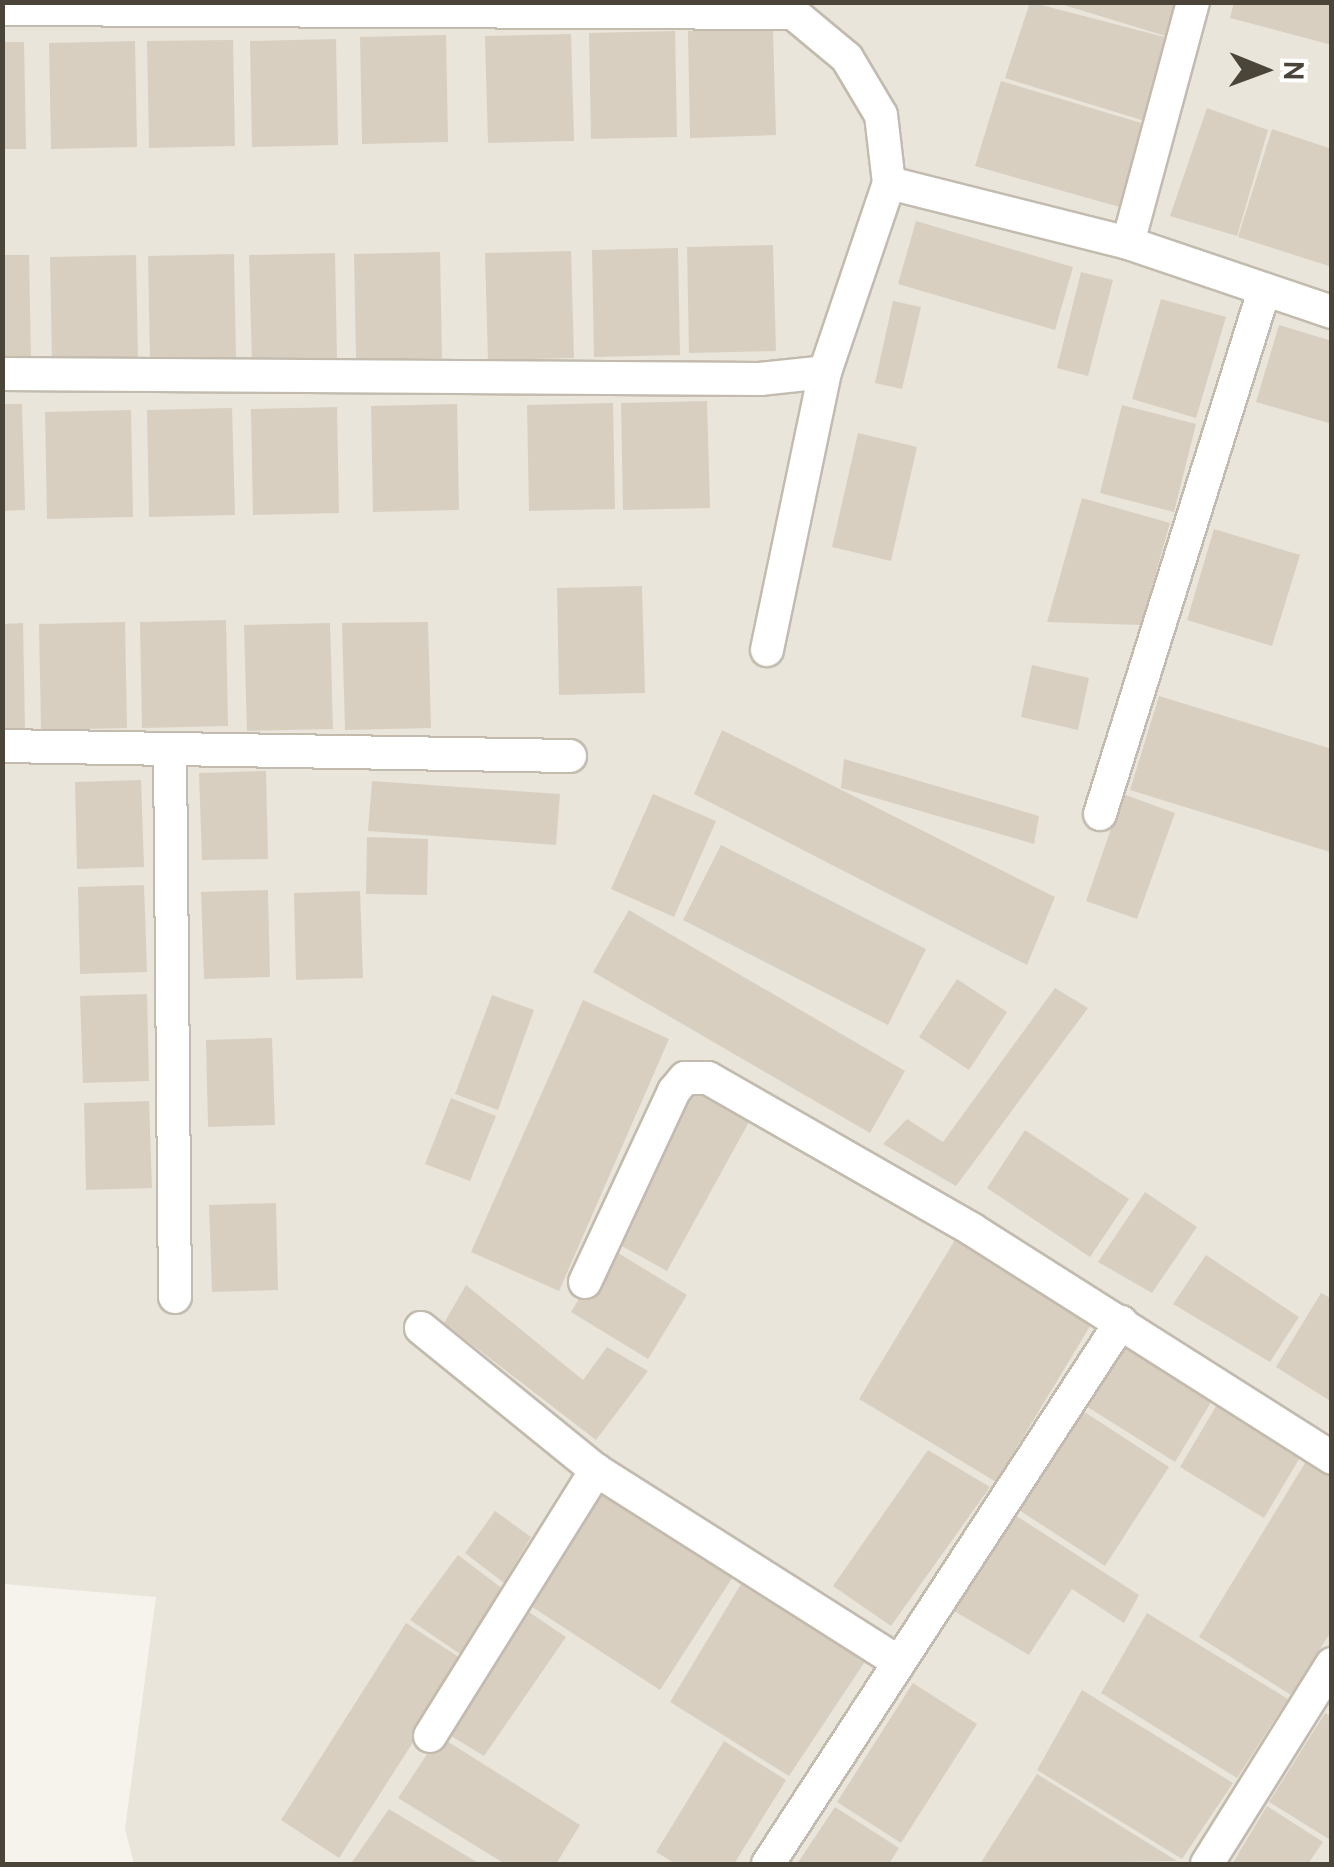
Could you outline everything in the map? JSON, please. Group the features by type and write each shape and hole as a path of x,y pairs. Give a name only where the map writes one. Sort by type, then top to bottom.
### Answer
{"street":[{"path":"1128,243 1193,2"},
{"path":"2,9 793,13 847,58 881,115 889,182 825,372 767,650"},
{"path":"889,182 1128,243 1262,294 1332,312"},
{"path":"1100,814 1262,294"},
{"path":"2,374 760,379 825,372"},
{"path":"2,746 570,756"},
{"path":"170,749 175,1297"},
{"path":"584,1282 674,1092 685,1078 708,1078 1120,1322 1332,1458"},
{"path":"768,1864 1120,1322"},
{"path":"421,1328 596,1470 900,1662"},
{"path":"430,1736 596,1470"},
{"path":"1207,1864 1332,1664"}],"shaded area":[{"path":"2,3 1331,3 1331,1864 134,1864 125,1829 156,1597 3,1584"}],"building":[{"path":"1030,2 1172,39 1148,122 1005,78"},
{"path":"1054,2 1182,2 1172,38"},
{"path":"1234,2 1332,2 1332,45 1230,18"},
{"path":"773,29 776,135 690,138 688,31"},
{"path":"675,31 677,137 591,139 589,33"},
{"path":"571,34 574,141 488,143 485,36"},
{"path":"446,35 448,142 362,144 360,37"},
{"path":"336,39 338,145 252,147 250,41"},
{"path":"233,40 235,146 149,148 147,41"},
{"path":"135,41 137,147 51,149 49,43"},
{"path":"2,42 24,42 26,149 2,149"},
{"path":"1001,81 1148,125 1123,208 975,166"},
{"path":"1207,108 1268,130 1237,236 1170,216"},
{"path":"1272,129 1332,149 1332,267 1238,237"},
{"path":"916,221 1073,267 1055,330 898,284"},
{"path":"773,245 776,351 689,353 687,247"},
{"path":"678,248 680,355 594,357 592,250"},
{"path":"571,251 574,358 488,360 485,253"},
{"path":"440,252 442,358 356,360 354,254"},
{"path":"335,253 337,359 252,361 249,255"},
{"path":"234,254 236,361 150,363 148,256"},
{"path":"2,255 29,255 31,361 2,362"},
{"path":"136,255 138,361 52,363 50,257"},
{"path":"1081,272 1113,280 1088,376 1057,368"},
{"path":"1161,299 1226,317 1196,418 1132,399"},
{"path":"893,301 921,307 902,389 875,383"},
{"path":"1279,325 1332,341 1332,424 1256,402"},
{"path":"707,401 710,508 623,510 621,403"},
{"path":"613,403 615,509 529,511 527,405"},
{"path":"2,404 22,404 25,510 2,511"},
{"path":"457,404 459,510 373,512 371,406"},
{"path":"1122,405 1196,424 1174,512 1100,493"},
{"path":"337,407 339,513 253,515 251,409"},
{"path":"232,408 235,515 149,517 147,410"},
{"path":"131,410 133,517 47,519 45,412"},
{"path":"858,433 917,447 891,561 832,547"},
{"path":"1082,498 1170,523 1141,625 1047,622"},
{"path":"1214,529 1300,555 1272,646 1187,620"},
{"path":"642,586 645,693 559,695 557,588"},
{"path":"226,620 228,726 142,728 140,622"},
{"path":"125,622 127,728 41,730 39,624"},
{"path":"428,622 431,728 345,730 342,623"},
{"path":"23,623 25,729 2,730 2,624"},
{"path":"330,623 333,729 247,731 244,625"},
{"path":"1032,665 1089,678 1078,730 1021,717"},
{"path":"1159,696 1332,749 1330,852 1130,790"},
{"path":"722,730 1055,897 1027,965 694,794"},
{"path":"844,759 1039,816 1034,844 841,788"},
{"path":"266,771 268,859 202,860 199,773"},
{"path":"141,780 144,867 77,869 75,782"},
{"path":"372,781 560,794 556,845 368,831"},
{"path":"653,794 716,821 674,917 611,889"},
{"path":"1123,794 1175,813 1137,919 1086,901"},
{"path":"367,837 428,839 427,895 366,894"},
{"path":"721,845 926,949 888,1025 683,920"},
{"path":"144,885 147,972 80,974 78,887"},
{"path":"268,890 270,977 204,979 201,892"},
{"path":"360,891 363,978 296,980 294,893"},
{"path":"629,910 905,1071 870,1133 593,972"},
{"path":"957,979 1007,1012 969,1070 919,1037"},
{"path":"1055,988 1088,1008 956,1186 883,1144 907,1119 943,1142"},
{"path":"147,994 149,1081 83,1083 80,996"},
{"path":"492,995 534,1010 498,1110 455,1094"},
{"path":"583,1000 669,1039 559,1291 471,1252"},
{"path":"272,1038 275,1125 208,1127 206,1040"},
{"path":"703,1069 760,1102 667,1271 609,1239"},
{"path":"451,1098 496,1116 470,1181 425,1164"},
{"path":"149,1101 152,1188 86,1190 84,1103"},
{"path":"1025,1130 1129,1199 1090,1257 987,1188"},
{"path":"1145,1192 1197,1227 1152,1293 1098,1262"},
{"path":"276,1203 278,1290 212,1292 209,1205"},
{"path":"958,1235 1095,1318 996,1482 859,1399"},
{"path":"610,1248 687,1295 648,1359 571,1312"},
{"path":"1206,1255 1299,1317 1270,1362 1173,1304"},
{"path":"466,1285 583,1380 607,1347 648,1371 596,1440 444,1323"},
{"path":"1321,1293 1332,1299 1332,1402 1276,1367"},
{"path":"1128,1342 1213,1399 1175,1462 1086,1406"},
{"path":"1219,1401 1302,1454 1264,1518 1180,1467"},
{"path":"1083,1411 1169,1467 1105,1566 1019,1510"},
{"path":"928,1450 990,1487 891,1626 833,1586"},
{"path":"1308,1458 1332,1472 1332,1630 1291,1695 1199,1637"},
{"path":"602,1485 736,1572 660,1690 526,1603"},
{"path":"495,1511 531,1537 504,1583 465,1553"},
{"path":"1015,1515 1139,1595 1124,1623 1072,1589 1029,1655 954,1611"},
{"path":"458,1555 503,1589 466,1658 410,1620"},
{"path":"744,1579 870,1654 789,1776 670,1702"},
{"path":"523,1608 566,1637 484,1756 441,1730"},
{"path":"1147,1613 1288,1699 1237,1778 1101,1693"},
{"path":"406,1623 465,1661 339,1858 281,1820"},
{"path":"913,1683 977,1724 901,1843 837,1802"},
{"path":"1082,1690 1233,1783 1182,1859 1037,1770"},
{"path":"1325,1713 1332,1717 1332,1841 1269,1802"},
{"path":"439,1736 580,1825 556,1864 505,1864 398,1798"},
{"path":"724,1741 786,1780 734,1864 676,1864 656,1852"},
{"path":"1037,1774 1177,1861 980,1864"},
{"path":"1267,1806 1323,1842 1308,1864 1232,1864"},
{"path":"835,1807 899,1848 889,1864 797,1864"},
{"path":"389,1809 480,1864 352,1862"}]}
